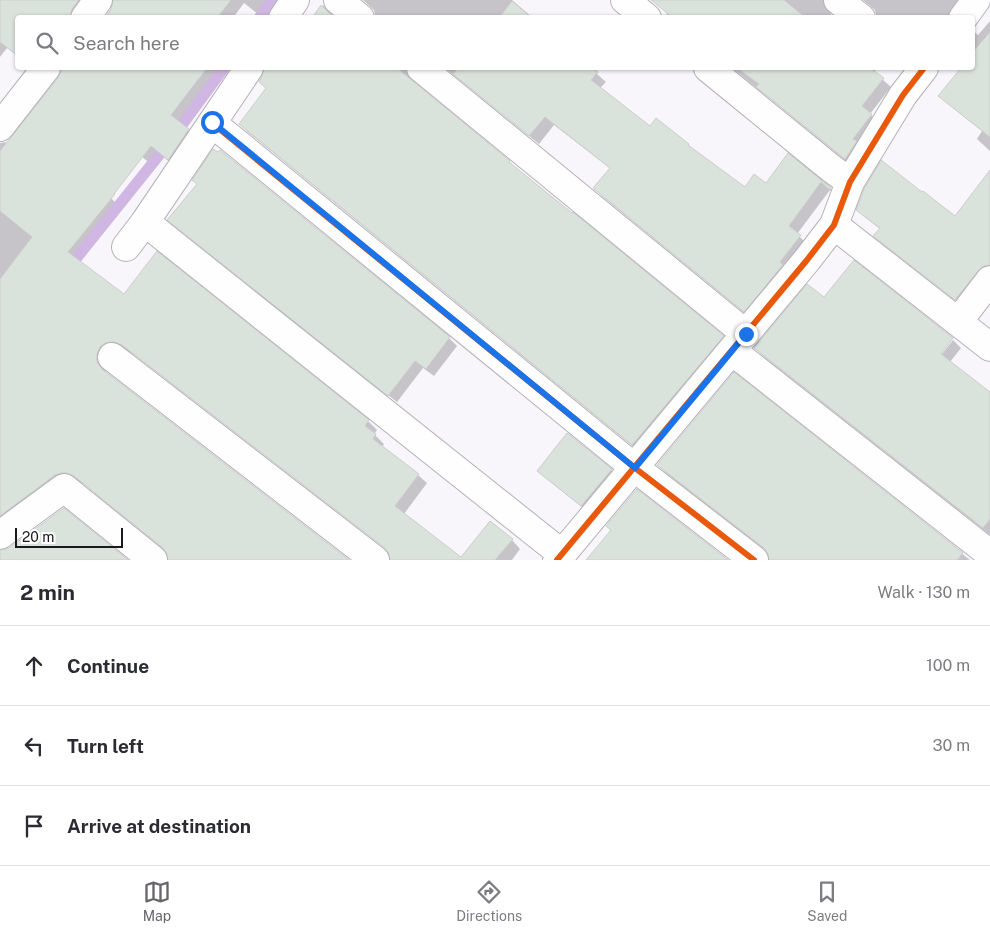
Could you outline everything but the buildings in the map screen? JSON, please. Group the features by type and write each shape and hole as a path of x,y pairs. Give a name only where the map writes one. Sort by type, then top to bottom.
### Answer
{"street":[{"path":"87,15 98,0"},
{"path":"285,15 295,0"},
{"path":"338,0 356,15"},
{"path":"625,0 643,15"},
{"path":"838,0 857,15"},
{"path":"964,15 976,0"},
{"path":"0,127 44,70"},
{"path":"126,247 145,222 248,70"},
{"path":"423,70 739,342 990,554"},
{"path":"710,70 850,182"},
{"path":"145,222 559,557 635,468 834,225 850,182 902,95 922,70"},
{"path":"212,122 635,468 754,560"},
{"path":"834,225 990,347"},
{"path":"958,322 990,280"},
{"path":"112,357 375,560"},
{"path":"0,535 64,488 153,560"}],"waterway":[{"path":"261,15 272,0"},
{"path":"67,270 168,144 223,70"}],"cycle path":[{"path":"557,560 834,225 850,182 903,95 922,70"},
{"path":"212,123 635,468 754,560"}],"route":[{"path":"212,122 635,468 746,334"}]}
